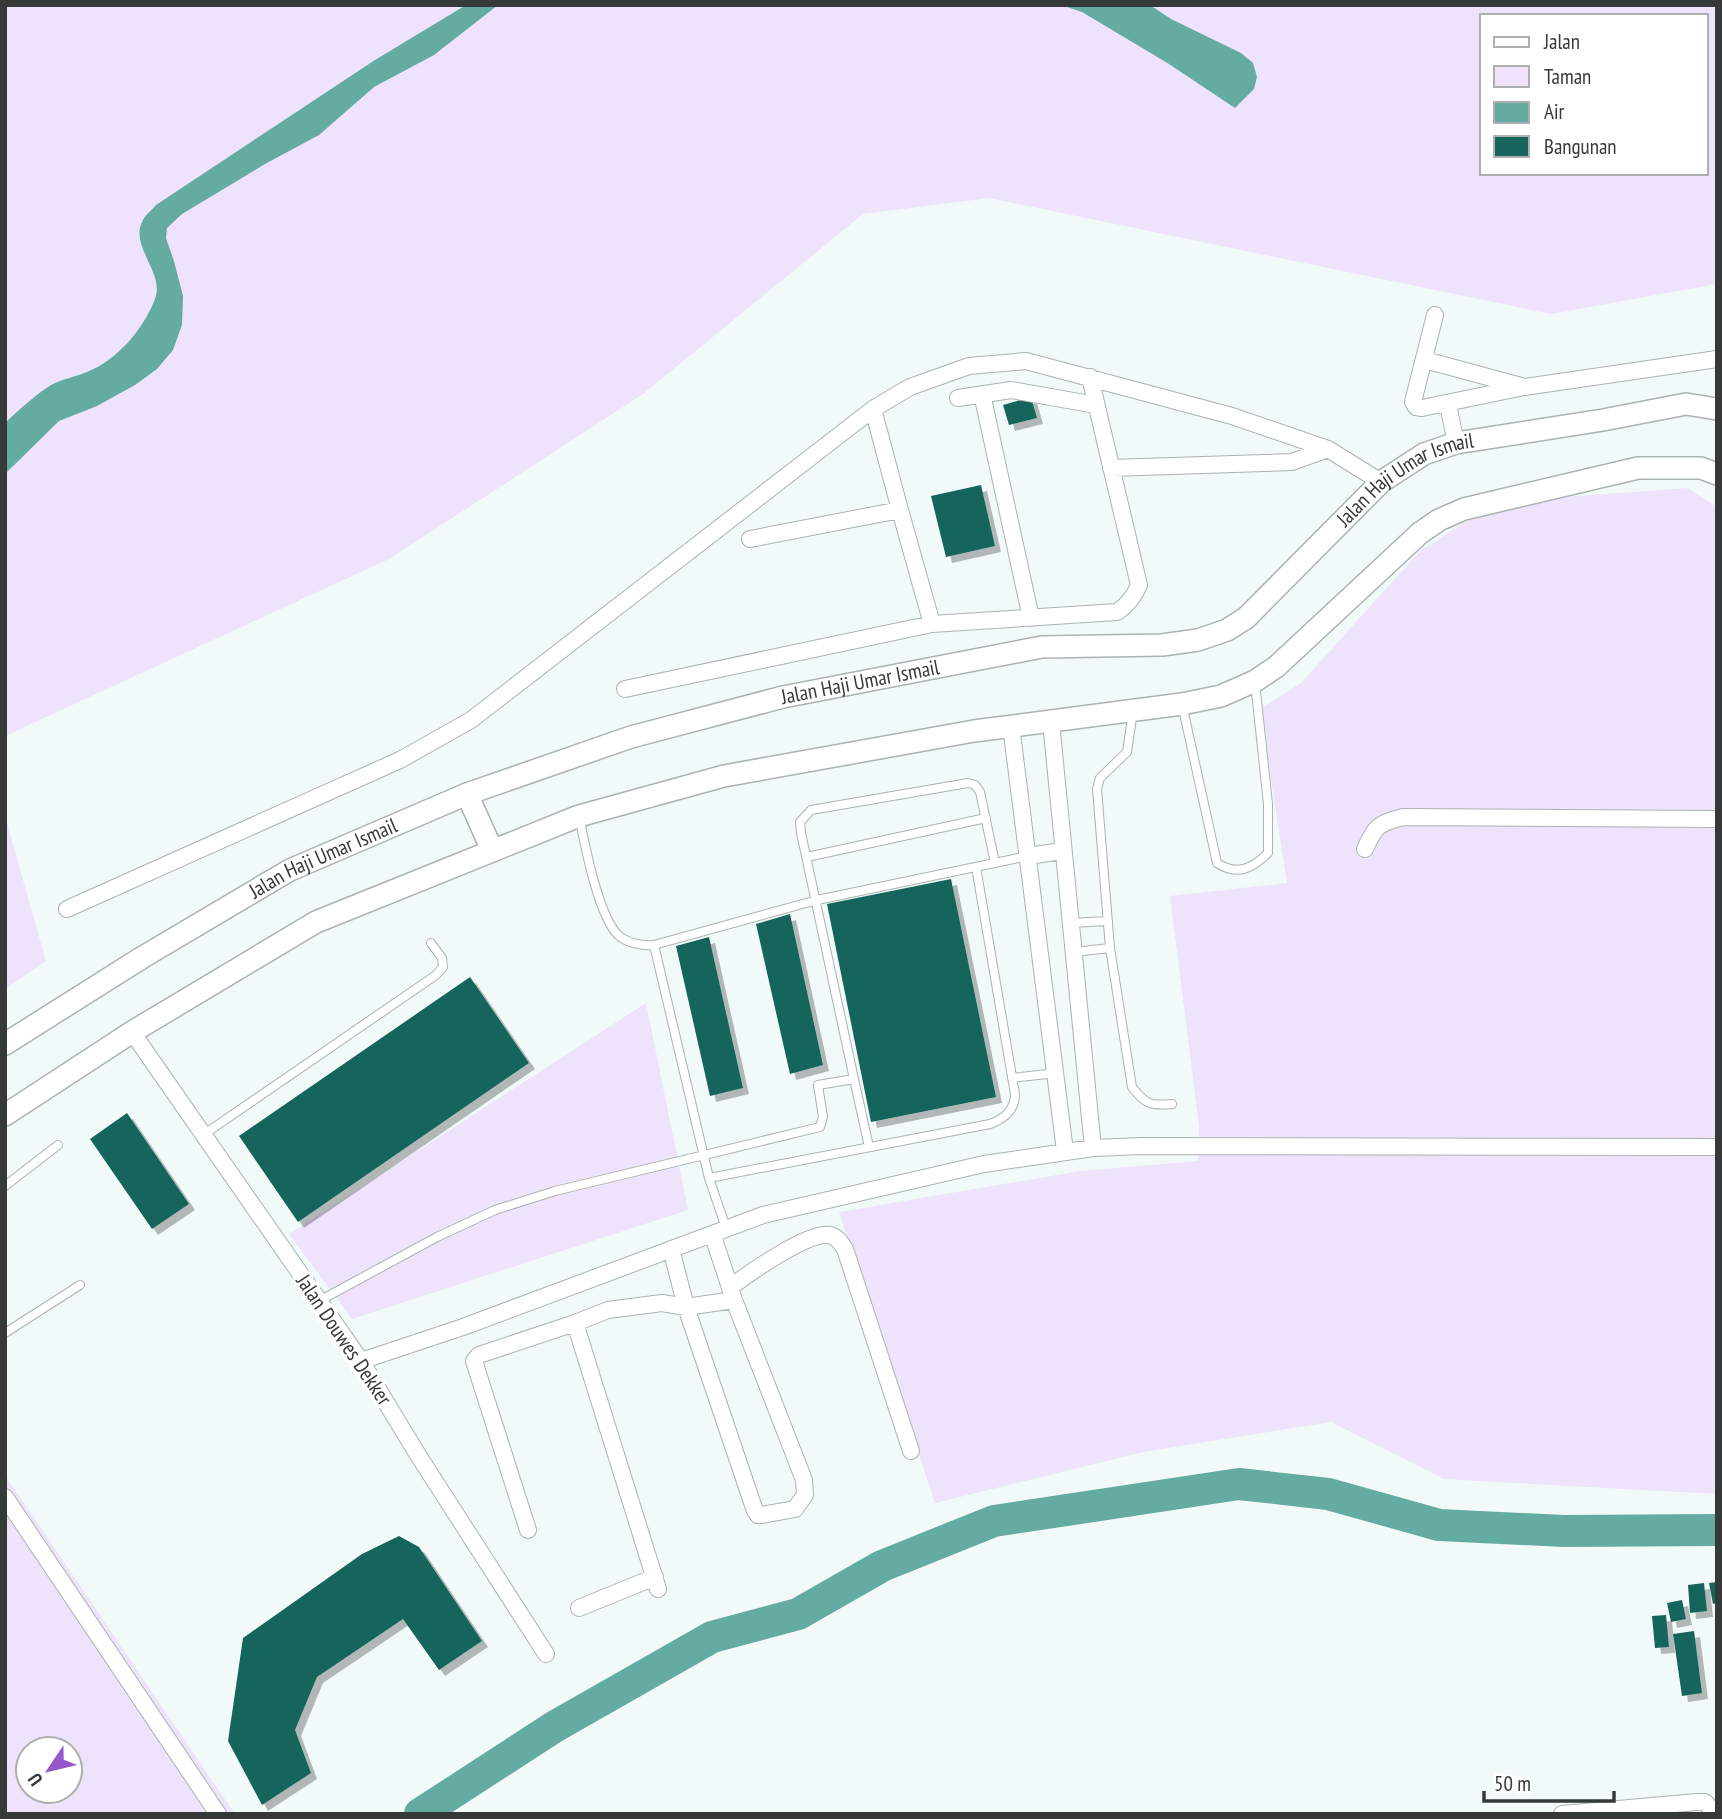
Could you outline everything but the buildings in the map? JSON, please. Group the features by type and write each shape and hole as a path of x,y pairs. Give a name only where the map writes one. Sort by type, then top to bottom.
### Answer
{"main road":[{"name":"Jalan Haji Umar Ismail","path":"5,1044 143,957 290,870 467,794 631,737 783,697 1042,647 1162,645 1198,640 1227,631 1246,618 1381,482 1424,454 1456,443 1686,404 1717,409"},
{"path":"5,1115 132,1032 316,922 579,817 724,776 974,731 1133,711 1221,696 1255,681 1276,667 1398,552 1438,520 1464,509 1638,468 1702,468 1717,474"},
{"path":"467,794 492,850"}],"street":[{"path":"1435,315 1413,402 1416,407 1448,405 1524,387 1717,359"},
{"path":"1425,360 1524,387"},
{"path":"67,909 400,760 471,720 873,409 910,387 969,366 1026,361 1232,416 1328,449 1381,482"},
{"path":"625,690 932,624 1117,612 1135,594 1139,585 1090,377"},
{"path":"958,398 1011,390 1097,405"},
{"path":"982,394 1031,618"},
{"path":"1448,405 1456,443"},
{"path":"873,409 932,624"},
{"path":"1111,468 1292,462 1328,449"},
{"path":"750,539 900,510"},
{"path":"1051,722 1093,1148"},
{"path":"1012,726 1066,1151"},
{"path":"1365,849 1376,828 1385,822 1403,817 1717,819"},
{"path":"1028,856 1062,851"},
{"name":"Jalan Douwes Dekker","path":"132,1032 361,1361 546,1654"},
{"path":"361,1361 463,1327 763,1215 984,1164 1066,1151 1093,1148 1305,1145 1717,1147"},
{"path":"671,1249 686,1307 755,1511 762,1515 795,1509 805,1495 804,1480 732,1293 720,1232"},
{"path":"528,1530 474,1361 479,1355 575,1324 608,1310 662,1303 686,1307 732,1293 782,1253 821,1235 832,1235 845,1250 911,1451"},
{"path":"575,1324 656,1583 579,1608"},
{"path":"5,1497 218,1814"},
{"path":"1562,1814 1705,1802 1712,1814"}],"lane":[{"path":"1182,704 1217,863 1227,869 1241,870 1258,863 1268,853 1268,804 1255,681"},
{"path":"1133,711 1127,752 1100,778 1097,789 1108,921 1132,1087 1143,1101 1157,1105 1171,1104"},
{"path":"869,1147 800,822 811,810 968,783 975,785 979,792 995,863"},
{"path":"579,817 591,867 611,925 619,936 643,946 817,900 1028,856"},
{"path":"807,857 986,818"},
{"path":"709,1178 1000,1120 1015,1104 976,867"},
{"path":"1070,923 1108,921"},
{"path":"203,1135 436,975 443,967 442,958 431,943"},
{"path":"654,945 720,1232"},
{"path":"1073,952 1111,948"},
{"path":"1012,1078 1056,1073"},
{"path":"319,1301 437,1237 495,1210 555,1191 820,1126 823,1117 818,1085 854,1079"},
{"path":"5,1186 58,1145"},
{"path":"5,1333 80,1285"}],"green space":[{"path":"5,5 1717,5 1717,284 1551,314 989,198 863,214 643,394 389,559 5,736"},
{"path":"1688,488 1717,507 1717,1494 1444,1479 1331,1422 1143,1452 935,1503 839,1212 1080,1171 1198,1161 1199,1126 1170,896 1287,883 1260,709 1301,683 1420,551 1497,502"},
{"path":"5,816 46,961 5,989"},
{"path":"646,1003 688,1210 352,1319 289,1234"},
{"path":"5,1475 235,1814 5,1814"}],"water":[{"path":"466,5 498,5 434,55 374,87 319,135 182,214 167,228 166,238 183,296 182,325 173,350 157,369 135,385 97,406 59,421 5,474 5,423 51,385 87,372 109,360 128,343 144,322 157,289 140,241 140,231 143,220 156,205 375,60"},
{"path":"1061,5 1150,5 1171,19 1241,53 1253,63 1257,77 1254,89 1235,108 1169,64 1082,12"}],"waterway":[{"path":"420,1814 554,1727 712,1637 798,1614 882,1566 994,1521 1239,1484 1328,1494 1439,1525 1564,1531 1717,1530"}]}
